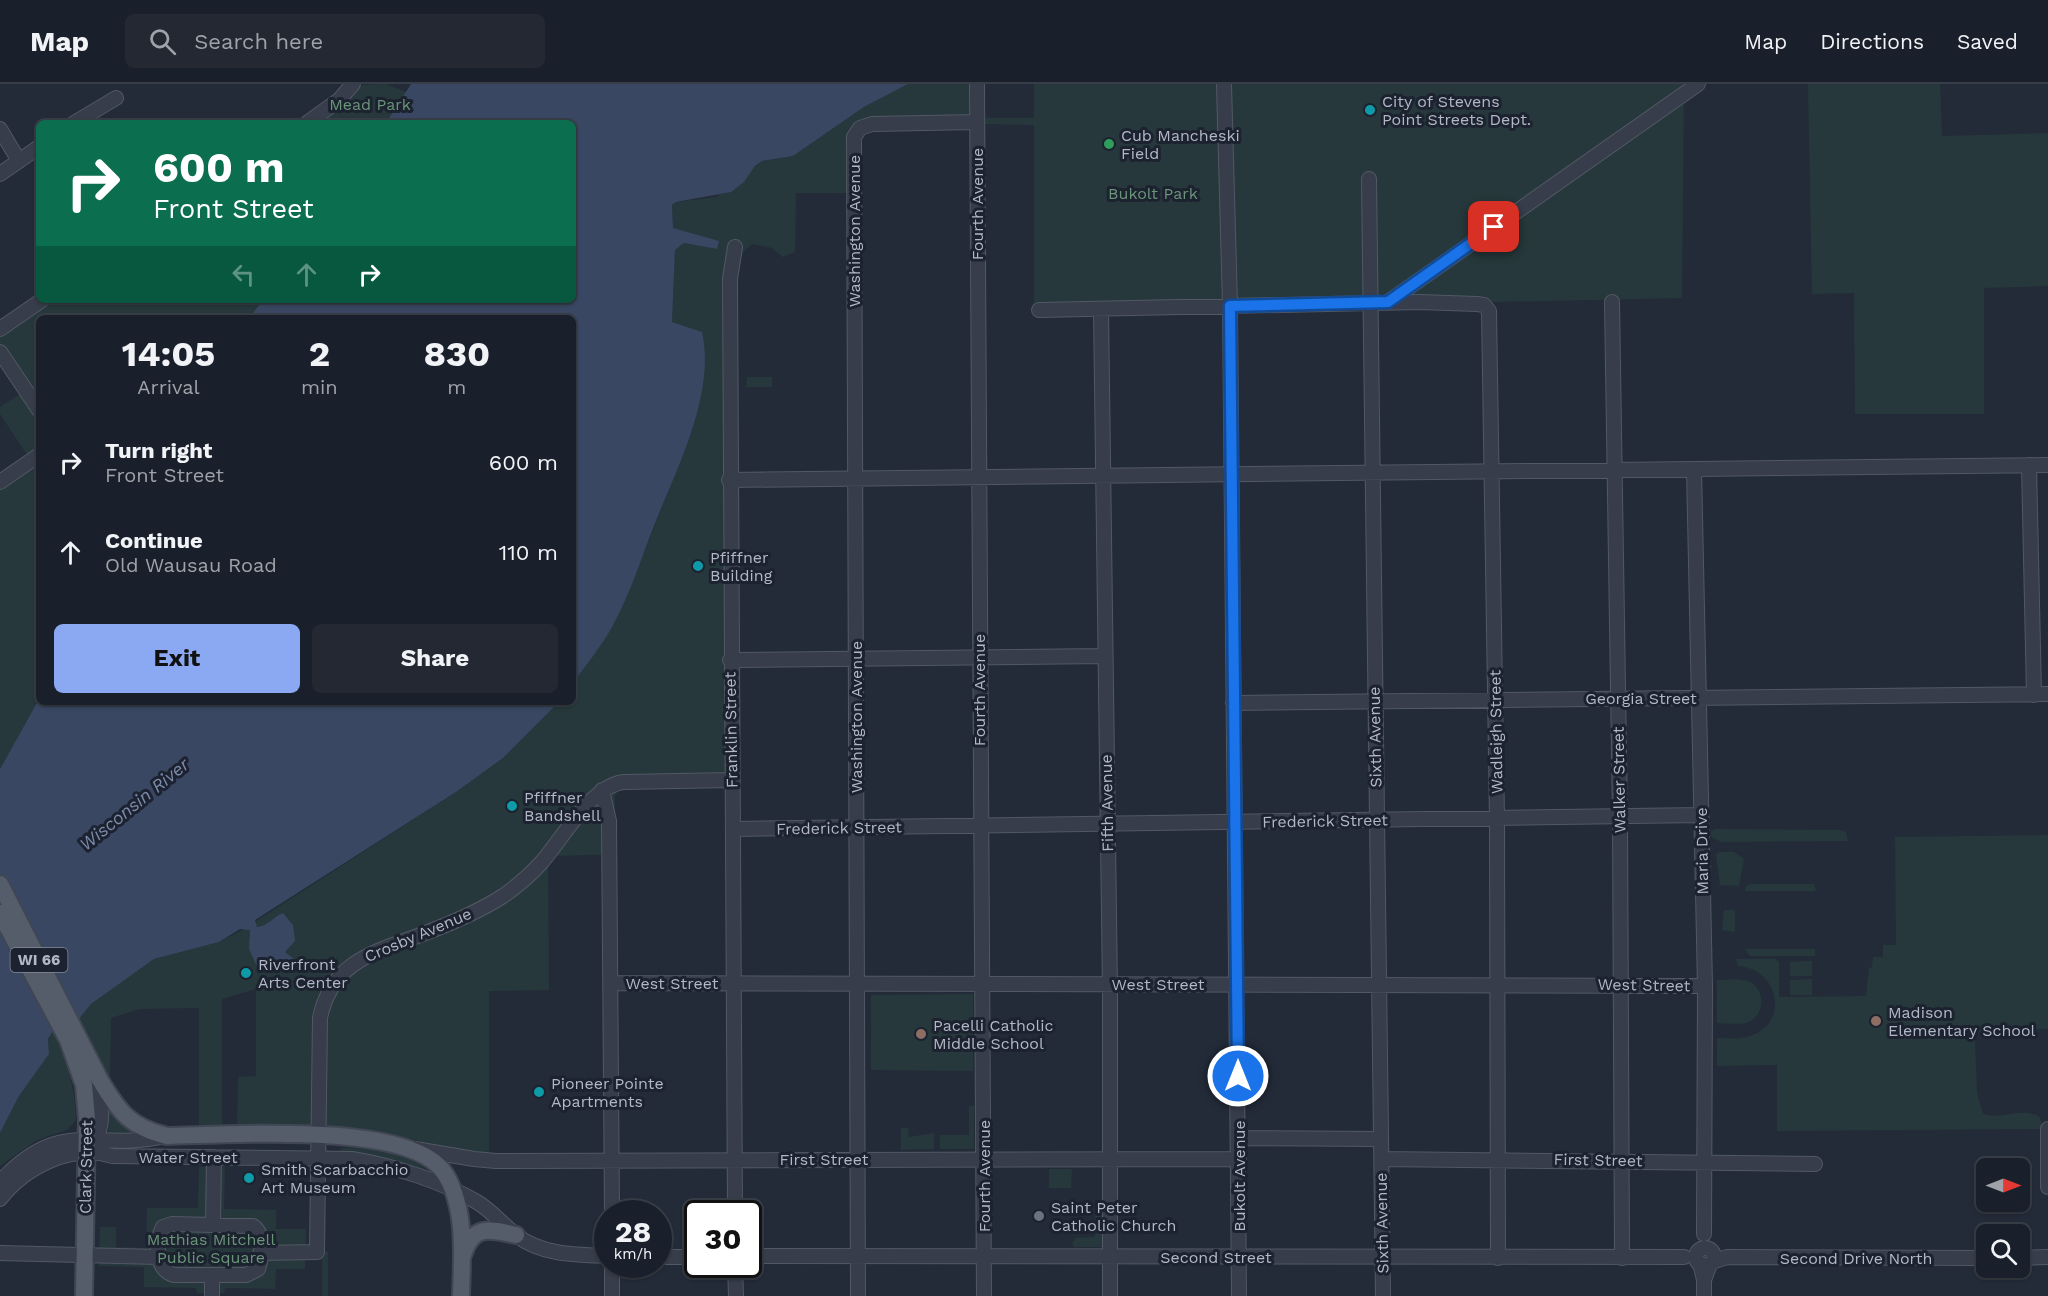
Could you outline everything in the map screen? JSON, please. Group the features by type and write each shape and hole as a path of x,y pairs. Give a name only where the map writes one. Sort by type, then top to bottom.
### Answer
{"main road":[{"name":"WI 66","path":"0,884 74,1038"},
{"name":"WI 66","path":"0,913 74,1038 123,1114 147,1131 167,1136"},
{"name":"Clark Street","path":"74,1038 85,1092 90,1145 84,1296"},
{"name":"Water Street","path":"167,1136 355,1136 410,1148"},
{"name":"WI 66","path":"410,1148 438,1165 452,1190 460,1224 461,1296"},
{"path":"462,1259 468,1242 481,1232 496,1230 516,1236"}],"street":[{"path":"311,120 339,100 353,84"},
{"name":"Fourth Avenue","path":"977,84 984,1296"},
{"name":"Bukolt Avenue","path":"1224,84 1230,306 1239,1296"},
{"path":"1039,310 1388,302 1698,84"},
{"path":"79,120 116,98"},
{"name":"Washington Avenue","path":"858,1296 854,137 859,129 872,124 978,122"},
{"path":"0,129 19,161"},
{"path":"0,174 36,149"},
{"name":"Sixth Avenue","path":"1369,179 1383,1296"},
{"name":"Franklin Street","path":"735,247 730,279 729,480 735,1200"},
{"name":"Wadleigh Street","path":"1388,302 1465,303 1487,307 1491,314 1497,819 1498,1258"},
{"name":"Walker Street","path":"1612,302 1620,816 1622,1258"},
{"path":"0,328 38,303"},
{"name":"Fifth Avenue","path":"1101,309 1110,984 1110,1296"},
{"path":"0,352 36,406"},
{"path":"0,482 36,458"},
{"path":"2029,465 2041,694"},
{"path":"729,480 1492,469 2048,465"},
{"name":"Maria Drive","path":"1694,469 1705,986 1705,1256"},
{"path":"730,660 1105,656"},
{"name":"Georgia Street","path":"1233,703 2041,694"},
{"path":"612,1200 609,820 602,790 609,785 624,782 732,780"},
{"name":"Crosby Avenue","path":"260,1253 317,1252 320,1018 326,996 336,980 362,958 453,922 502,896 539,864 602,790"},
{"name":"Frederick Street","path":"733,829 1701,815"},
{"name":"West Street","path":"611,983 983,982 1705,986"},
{"path":"90,1145 100,1097 93,1066"},
{"path":"2047,1129 2048,1188"},
{"name":"Water Street","path":"0,1182 21,1161 39,1149 62,1141 90,1145 143,1141 167,1136"},
{"path":"1239,1138 1380,1139"},
{"name":"Water Street","path":"90,1145 112,1156 318,1157 365,1161 452,1190 485,1207 516,1236"},
{"name":"Water Street","path":"0,1199 32,1168 90,1145"},
{"name":"First Street","path":"410,1148 484,1160 1239,1159"},
{"path":"213,1224 214,1157"},
{"name":"First Street","path":"1382,1159 1499,1158 1815,1164"},
{"path":"167,1225 253,1226 260,1232 260,1253 258,1269 251,1275 169,1274 159,1265 161,1231 167,1225"},
{"path":"516,1236 537,1247 554,1252 594,1255"},
{"path":"0,1253 84,1257 159,1257"},
{"name":"Second Street","path":"762,1256 1110,1258 1705,1256"},
{"path":"1704,1296 1705,1256"},
{"name":"Second Drive North","path":"1705,1256 1976,1258"},
{"path":"2030,1258 2048,1257"},
{"path":"212,1296 213,1275"},
{"path":"612,1278 612,1296"},
{"path":"735,1278 736,1296"}],"green space":[{"name":"Mead Park","path":"386,84 411,94 395,120 311,120 363,85"},
{"path":"908,84 972,84 972,113 963,117 858,124 849,193 796,193 795,252 783,257 772,248 752,244 744,251 736,273 738,785 620,789 615,795 615,854 555,856 548,863 549,990 489,991 489,1154 473,1153 382,1132 351,1128 237,1127 238,1077 256,1076 256,989 222,999 222,1127 199,1127 199,1008 139,1009 111,1018 110,1079 79,1019 91,1004 154,959 219,942 244,929 456,792 503,758 556,705 576,705 576,679 602,643 624,604 684,451 700,400 703,378 702,333 672,322 675,250 684,243 717,249 673,228 672,205 676,202 716,197 762,161 793,156 864,107"},
{"name":"Bukolt Park","path":"1034,84 1684,84 1682,298 1034,312 1034,125 982,124 982,118 1034,118"},
{"path":"1808,84 1940,84 1942,136 2048,133 2048,286 1984,288 1984,414 1855,414 1854,293 1812,294"},
{"path":"38,303 261,303 251,315 36,315 36,704 0,769 0,482 31,461 0,414 0,407 26,390 0,352 0,329"},
{"path":"747,377 772,377 772,387 746,387"},
{"path":"1715,829 1840,830 1846,832 1848,841 1721,842 1710,836 1711,831"},
{"path":"2048,835 2048,1029 1986,1030 1981,1034 1977,1032 1975,1040 1977,1093 1983,1114 1997,1116 2032,1114 2039,1116 2044,1129 1777,1131 1777,1065 1717,1066 1717,1038 1750,1036 1763,1029 1771,1020 1775,1009 1770,986 1763,976 1752,969 1738,966 1736,959 1775,959 1779,962 1779,997 1866,996 1869,968 1872,967 1873,957 1883,957 1883,945 1896,945 1895,837"},
{"path":"1734,852 1744,859 1739,886 1720,885 1716,854"},
{"path":"1751,884 1814,884 1816,891 1745,891 1746,886"},
{"path":"1724,910 1735,910 1735,932 1722,930"},
{"path":"1745,949 1815,949 1815,956 1750,956"},
{"path":"1812,961 1812,976 1790,976 1790,962"},
{"path":"1812,979 1812,995 1790,995 1790,980"},
{"path":"1717,980 1742,980 1755,986 1761,998 1757,1016 1746,1023 1717,1023"},
{"path":"973,994 973,1071 871,1070 871,995"},
{"path":"53,1031 70,1074 76,1120 67,1130 37,1140 0,1166 0,1133 19,1096 49,1054 48,1039"},
{"path":"969,1106 974,1106 974,1149 940,1149 940,1135 969,1135"},
{"path":"109,1108 142,1135 108,1134"},
{"path":"901,1128 908,1128 909,1137 934,1133 934,1149 901,1150"},
{"path":"341,1148 388,1153 413,1161 430,1173 375,1156 341,1151"},
{"name":"Mathias Mitchell Public Square","path":"199,1167 225,1167 224,1209 276,1210 276,1229 306,1229 305,1269 276,1269 275,1289 225,1288 224,1293 197,1293 196,1288 144,1287 144,1267 99,1266 100,1227 116,1227 116,1247 146,1248 147,1208 198,1208"},
{"path":"1049,1169 1072,1169 1071,1188 1049,1188"},
{"path":"1102,1212 1103,1247 1074,1247 1072,1244 1076,1238 1095,1237 1095,1214"},
{"path":"322,1250 328,1252 328,1296 322,1296"}],"water":[{"path":"411,84 908,84 864,107 793,156 762,161 755,166 744,182 731,192 676,202 672,205 673,228 719,241 717,249 684,243 675,250 672,322 702,332 705,356 704,381 699,406 683,456 624,602 603,642 576,679 576,315 251,315 261,303 576,303 576,120 388,120"},
{"name":"Wisconsin River","path":"36,704 556,705 503,758 456,792 255,920 257,927 261,927 283,913 293,925 295,941 285,952 294,959 291,967 276,972 268,967 258,969 249,949 250,930 240,929 219,942 154,959 91,1004 79,1019 53,1031 48,1039 49,1054 19,1096 0,1133 0,769"}],"place":[{"name":"City of Stevens Point Streets Dept.","path":"1370,110"},
{"name":"Cub Mancheski Field","path":"1109,144"},
{"name":"Pfiffner Building","path":"698,566"},
{"name":"Pfiffner Bandshell","path":"512,806"},
{"name":"Riverfront Arts Center","path":"246,973"},
{"name":"Madison Elementary School","path":"1876,1021"},
{"name":"Pacelli Catholic Middle School","path":"921,1034"},
{"name":"Pioneer Pointe Apartments","path":"539,1092"},
{"name":"Smith Scarbacchio Art Museum","path":"249,1178"},
{"name":"Saint Peter Catholic Church","path":"1039,1216"}],"route":[{"path":"1238,1076 1230,306 1307,306 1388,302 1494,227"}]}
